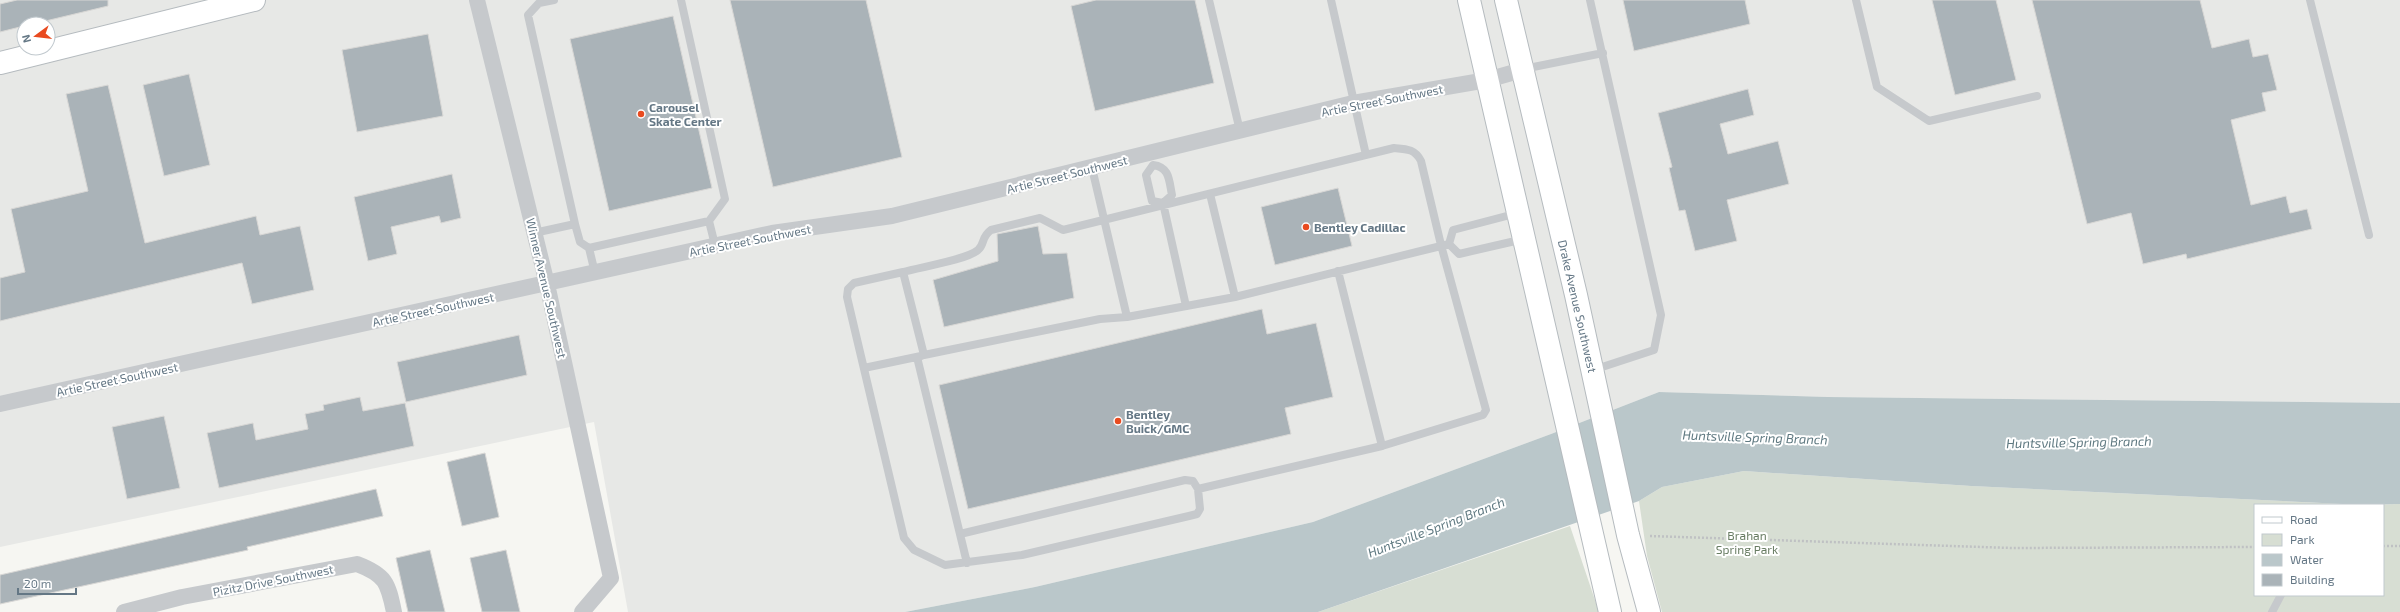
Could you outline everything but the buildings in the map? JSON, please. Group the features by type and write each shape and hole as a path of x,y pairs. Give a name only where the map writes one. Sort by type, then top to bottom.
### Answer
{"street":[{"path":"0,63 254,0"},
{"name":"Winner Avenue Southwest","path":"477,0 547,284 611,578 582,612"},
{"path":"1469,0 1610,612"},
{"name":"Drake Avenue Southwest","path":"1506,0 1592,370 1628,535 1649,612"},
{"name":"Artie Street Southwest","path":"0,404 547,284 772,232 892,216 1092,168 1152,159 1240,131 1353,103 1487,80 1522,70"},
{"name":"Pizitz Drive Southwest","path":"124,612 182,597 357,564 375,571 388,586 394,612"}],"lane":[{"path":"554,0 539,3 528,15 575,224 580,242 589,248 595,273"},
{"path":"589,248 709,221 726,199 681,0"},
{"path":"1209,0 1240,131"},
{"path":"1331,0 1353,103 1366,155"},
{"path":"1590,0 1603,52 1661,315 1654,350 1592,370"},
{"path":"1856,0 1877,87 1929,121 2037,96"},
{"path":"2310,0 2369,235"},
{"path":"1522,70 1603,52"},
{"path":"960,534 1185,480 1193,481 1198,489 1200,510 1189,516 1022,555 945,565 914,550 904,538 847,297 848,289 854,283 972,254 981,246 985,234 991,230 1040,218 1063,230 1394,148 1406,148 1418,155 1445,244 1486,410 1483,415 1382,446 1198,489"},
{"path":"1152,159 1166,171 1172,195 1164,204 1152,201 1146,175 1152,159"},
{"path":"1092,168 1127,317"},
{"path":"1210,194 1235,297"},
{"path":"1164,204 1186,306"},
{"path":"864,368 1100,320 1127,317 1235,297 1445,244 1453,230 1518,213"},
{"path":"709,221 715,246"},
{"path":"534,233 575,224"},
{"path":"1445,244 1459,254 1524,239"},
{"path":"1338,271 1382,446"},
{"path":"903,272 920,356 967,563"},
{"path":"2272,612 2280,596"}],"path":[{"path":"1628,535 2012,548 2254,546"},
{"path":"2384,546 2400,546"}],"shaded area":[{"path":"0,0 2400,0 2400,403 1828,397 1659,392 1551,434 1313,522 1035,587 905,612 628,612 594,422 0,547"}],"green space":[{"name":"Brahan Spring Park","path":"1744,471 1971,486 2342,504 2254,504 2254,596 2384,596 2384,504 2400,504 2400,612 1662,612 1647,556 1639,501 1662,487"},
{"path":"1570,526 1599,612 1318,612"}],"water":[{"name":"Huntsville Spring Branch","path":"1659,392 1828,397 2400,403 2400,504 2342,504 1971,486 1744,471 1662,487 1639,501 1318,612 905,612 1035,587 1313,522 1551,434"}],"place":[{"name":"Carousel Skate Center","path":"641,114"},
{"name":"Bentley Cadillac","path":"1306,227"},
{"name":"Bentley Buick/GMC","path":"1118,421"}]}
